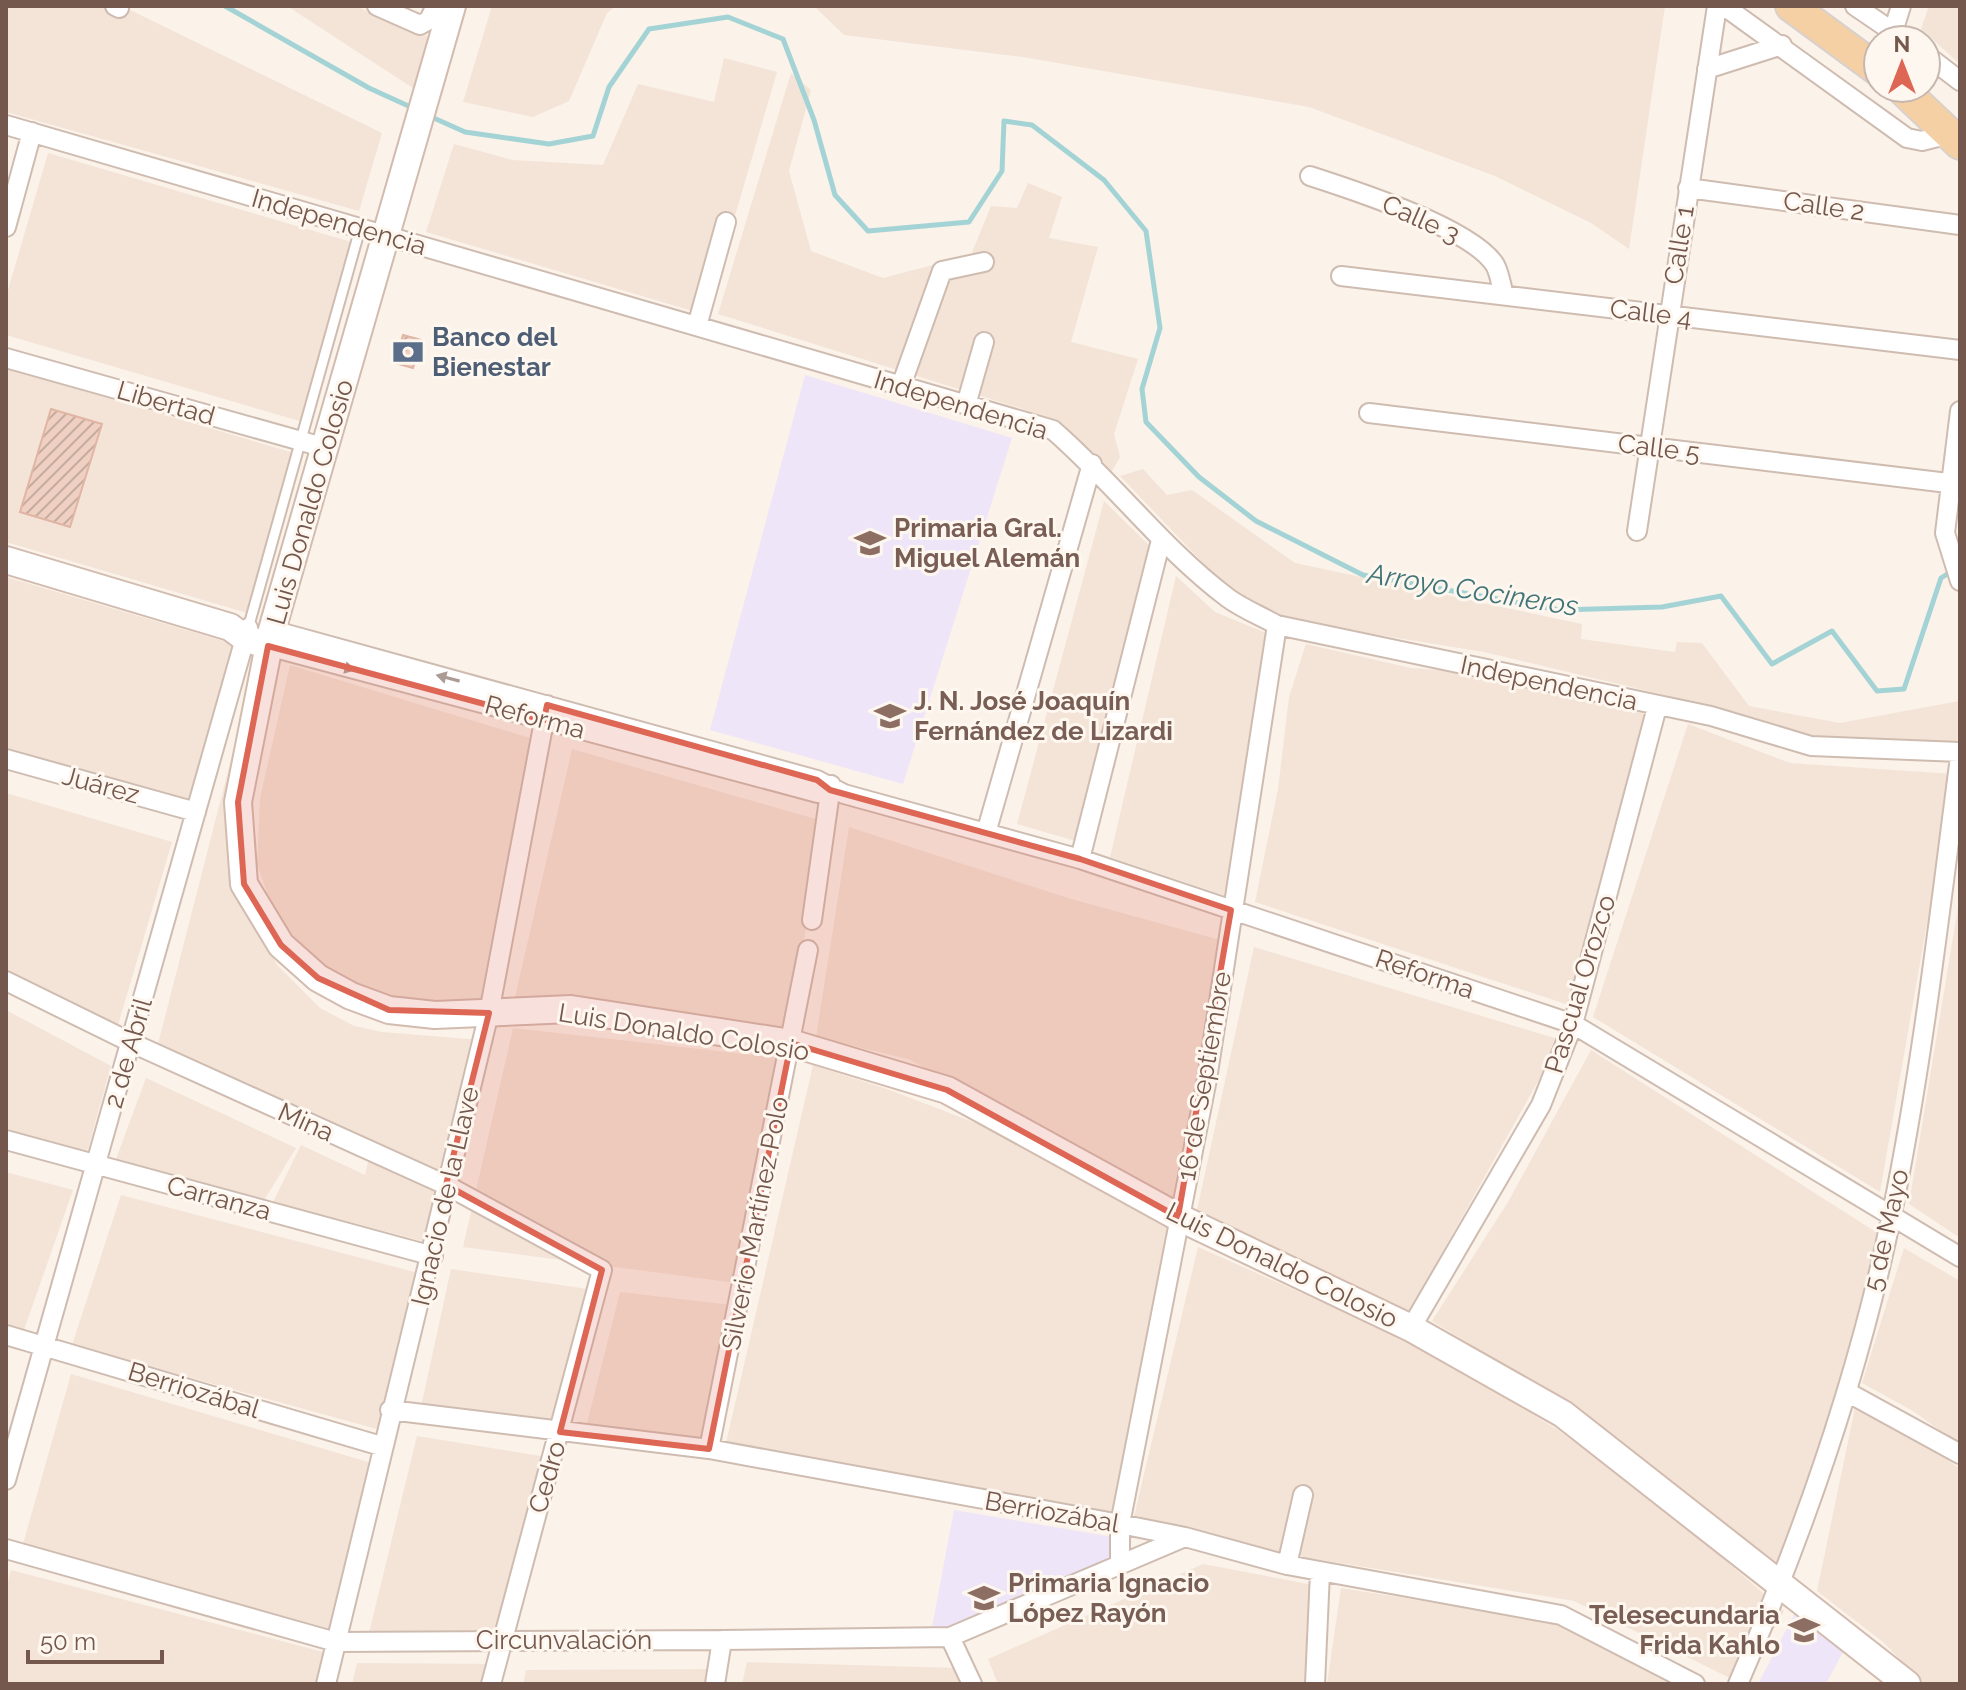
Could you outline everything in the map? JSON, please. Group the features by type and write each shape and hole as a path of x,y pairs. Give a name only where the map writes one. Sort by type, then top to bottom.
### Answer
{"main road":[{"name":"Luis Donaldo Colosio","path":"452,6 429,77 388,237 326,448 253,633 238,802 244,884 281,945 318,978 351,996 389,1010 435,1015 571,1009 791,1043 947,1090 1178,1217 1411,1328 1563,1414 1907,1684"},
{"path":"1791,6 1862,58"},
{"path":"1918,104 1954,139"},
{"name":"Reforma","path":"6,560 253,633"}],"street":[{"path":"377,6 420,25 429,20 436,6"},
{"name":"Calle 1","path":"1637,531 1717,6"},
{"path":"1724,6 1907,138 1922,141 1954,139"},
{"path":"1855,6 1881,24"},
{"path":"1707,69 1782,45"},
{"path":"1942,67 1960,81"},
{"name":"Independencia","path":"6,125 1053,430 1092,464 1161,540 1230,599 1277,625 1711,716 1811,746 1960,755"},
{"path":"6,227 32,132"},
{"name":"Calle 3","path":"1310,176 1380,200 1474,243 1495,266 1504,295"},
{"name":"Calle 2","path":"1688,188 1960,225"},
{"path":"697,326 726,222"},
{"path":"901,386 942,271 984,262"},
{"name":"Calle 4","path":"1341,276 1960,350"},
{"path":"966,405 984,342"},
{"name":"Libertad","path":"6,358 326,448"},
{"path":"1960,411 1948,483 1945,533 1960,581"},
{"name":"Calle 5","path":"1369,413 1948,483"},
{"path":"986,833 1092,464"},
{"path":"1080,859 1161,540"},
{"name":"16 de Septiembre","path":"1120,1524 1207,1079 1277,625"},
{"name":"Reforma","path":"253,633 1080,859 1573,1024 1960,1257"},
{"name":"2 de Abril","path":"6,1480 196,812 253,633"},
{"name":"Pascual Orozco","path":"1411,1328 1541,1105 1573,1024 1657,707"},
{"name":"Ignacio de la Llave","path":"326,1684 390,1410 433,1256 446,1185 489,1013 546,712"},
{"name":"5 de Mayo","path":"1738,1684 1781,1584 1847,1392 1892,1214 1922,1048 1960,755"},
{"name":"Juárez","path":"6,759 196,812"},
{"path":"812,920 835,791"},
{"name":"Silverio Martínez Polo","path":"709,1449 808,950"},
{"name":"Mina","path":"6,981 132,1043 446,1185 602,1270"},
{"name":"Carranza","path":"6,1140 433,1256"},
{"name":"Cedro","path":"491,1684 602,1270"},
{"name":"Berriozábal","path":"6,1335 381,1446"},
{"path":"1847,1392 1960,1454"},
{"name":"Berriozábal","path":"390,1410 709,1449 1120,1524 1185,1537 1320,1572 1561,1615 1695,1684"},
{"path":"1287,1565 1303,1495"},
{"path":"1120,1524 1120,1563"},
{"name":"Circunvalación","path":"6,1549 336,1642 722,1640 950,1637 1185,1537"},
{"path":"1315,1684 1320,1572"},
{"path":"950,1637 972,1684"},
{"path":"715,1684 722,1640"}],"lane":[{"name":"Luis Donaldo Colosio","path":"253,633 299,440 360,229"}],"highlighted area":[{"path":"268,646 544,720 547,705 817,780 830,790 1080,859 1231,910 1178,1217 947,1090 791,1043 709,1449 560,1432 602,1270 446,1185 489,1013 389,1010 318,978 281,945 244,884 238,802"}],"shaded area":[{"path":"6,6 122,6 382,133 359,211 6,112"},
{"path":"287,6 355,6 432,38 419,92"},
{"path":"492,6 616,6 607,13 569,101 533,117 463,102"},
{"path":"814,6 1665,6 1629,249 1591,223 1495,176 1309,107 1023,57 844,35"},
{"path":"1929,6 1960,6 1960,64 1942,48 1942,24 1923,24"},
{"path":"724,58 777,72 706,315 426,232 454,144 513,160 603,165 638,84 714,102"},
{"path":"791,73 811,90 789,171 811,251 883,278 971,255 991,206 1017,208 1028,183 1062,197 1049,238 1098,247 1071,342 1138,359 1114,434 1120,457 1110,475 1040,416 718,314"},
{"path":"48,153 355,243 303,422 6,335 6,297"},
{"path":"6,368 294,453 247,613 6,542"},
{"name":"Primaria Gral. Miguel Alemán","path":"805,375 1012,438 903,784 710,730"},
{"path":"1143,469 1167,495 1192,490 1295,563 1582,624 1581,639 1675,652 1677,642 1702,643 1749,706 1840,723 1959,701 1957,753 1805,748 1694,702 1484,652 1274,618 1227,588 1120,476"},
{"path":"1104,501 1159,555 1086,844 1017,824"},
{"path":"1176,576 1215,612 1266,633 1229,897 1110,857"},
{"path":"6,577 237,645 190,805 6,750"},
{"path":"1306,644 1411,668 1465,672 1659,717 1575,1007 1255,902 1278,789 1289,697"},
{"path":"290,665 540,741 485,1003 429,1007 359,993 301,947 272,906 257,865 260,798"},
{"path":"254,670 232,866 277,965 320,1008 354,1026 382,1032 481,1040 430,1243 273,1202 301,1145 365,1175 371,1149 157,1048"},
{"path":"1688,724 1790,763 1953,774 1880,1192 1593,1017"},
{"path":"572,749 826,822 787,1030 515,997"},
{"path":"6,793 172,842 118,1025 6,970"},
{"path":"849,827 1068,898 1224,941 1172,1200 908,1059 816,1037"},
{"path":"1960,895 1960,1238 1909,1204"},
{"path":"1254,947 1561,1040 1409,1312 1196,1215"},
{"path":"6,1010 111,1066 85,1159 6,1137"},
{"path":"513,1028 780,1058 736,1283 463,1247"},
{"path":"1591,1050 1879,1234 1824,1465 1780,1569 1529,1380 1432,1321 1508,1202"},
{"path":"813,1065 887,1089 994,1130 1170,1230 1112,1523 723,1456"},
{"path":"146,1078 296,1148 263,1202 116,1159"},
{"path":"6,1172 73,1190 17,1350 6,1347"},
{"path":"121,1195 426,1275 384,1431 72,1345"},
{"path":"1198,1247 1387,1331 1450,1364 1558,1430 1664,1508 1784,1611 1742,1684 1574,1601 1131,1529"},
{"path":"1904,1248 1960,1281 1960,1445 1913,1411 1862,1383"},
{"path":"451,1269 594,1290 562,1428 421,1407"},
{"path":"620,1292 732,1305 703,1451 585,1431"},
{"path":"71,1374 375,1464 335,1630 23,1544"},
{"path":"1856,1403 1905,1428 1960,1469 1960,1684 1924,1684 1883,1642 1817,1591"},
{"path":"417,1436 553,1458 505,1634 369,1633"},
{"name":"Primaria Ignacio López Rayón","path":"954,1510 1113,1537 1109,1564 951,1633 931,1633"},
{"path":"1203,1564 1324,1587 1307,1684 998,1684 988,1659"},
{"path":"11,1570 327,1653 321,1684 6,1684 6,1589"},
{"path":"1341,1588 1556,1622 1672,1684 1327,1684"},
{"name":"Telesecundaria Frida Kahlo","path":"1796,1611 1845,1648 1826,1684 1758,1684"},
{"path":"747,1662 959,1668 966,1684 742,1684"},
{"path":"357,1663 496,1664 491,1684 352,1684"},
{"path":"715,1669 712,1684 523,1684 526,1670"}],"building":[{"name":"Banco del Bienestar","path":"403,335 421,340 413,368 395,363"},
{"path":"51,409 102,424 70,527 20,512"}],"waterway":[{"name":"Arroyo Cocineros","path":"225,6 369,88 415,109"},
{"name":"Arroyo Cocineros","path":"427,115 465,132 549,144 593,136 609,87 649,29 728,17 783,39 814,120 835,195 868,231 969,222 1002,171 1004,121 1032,125 1104,180 1146,231 1160,328 1142,389 1146,422 1199,477 1256,521 1363,575 1560,610 1662,607 1721,596 1772,664 1832,631 1877,691 1904,689 1941,578 1952,571"}],"place":[{"name":"Banco del Bienestar","path":"408,352"},
{"name":"Primaria Gral. Miguel Alemán","path":"870,543"},
{"name":"J. N. José Joaquín Fernández de Lizardi","path":"890,716"},
{"name":"Primaria Ignacio López Rayón","path":"984,1598"},
{"name":"Telesecundaria Frida Kahlo","path":"1804,1630"}]}
